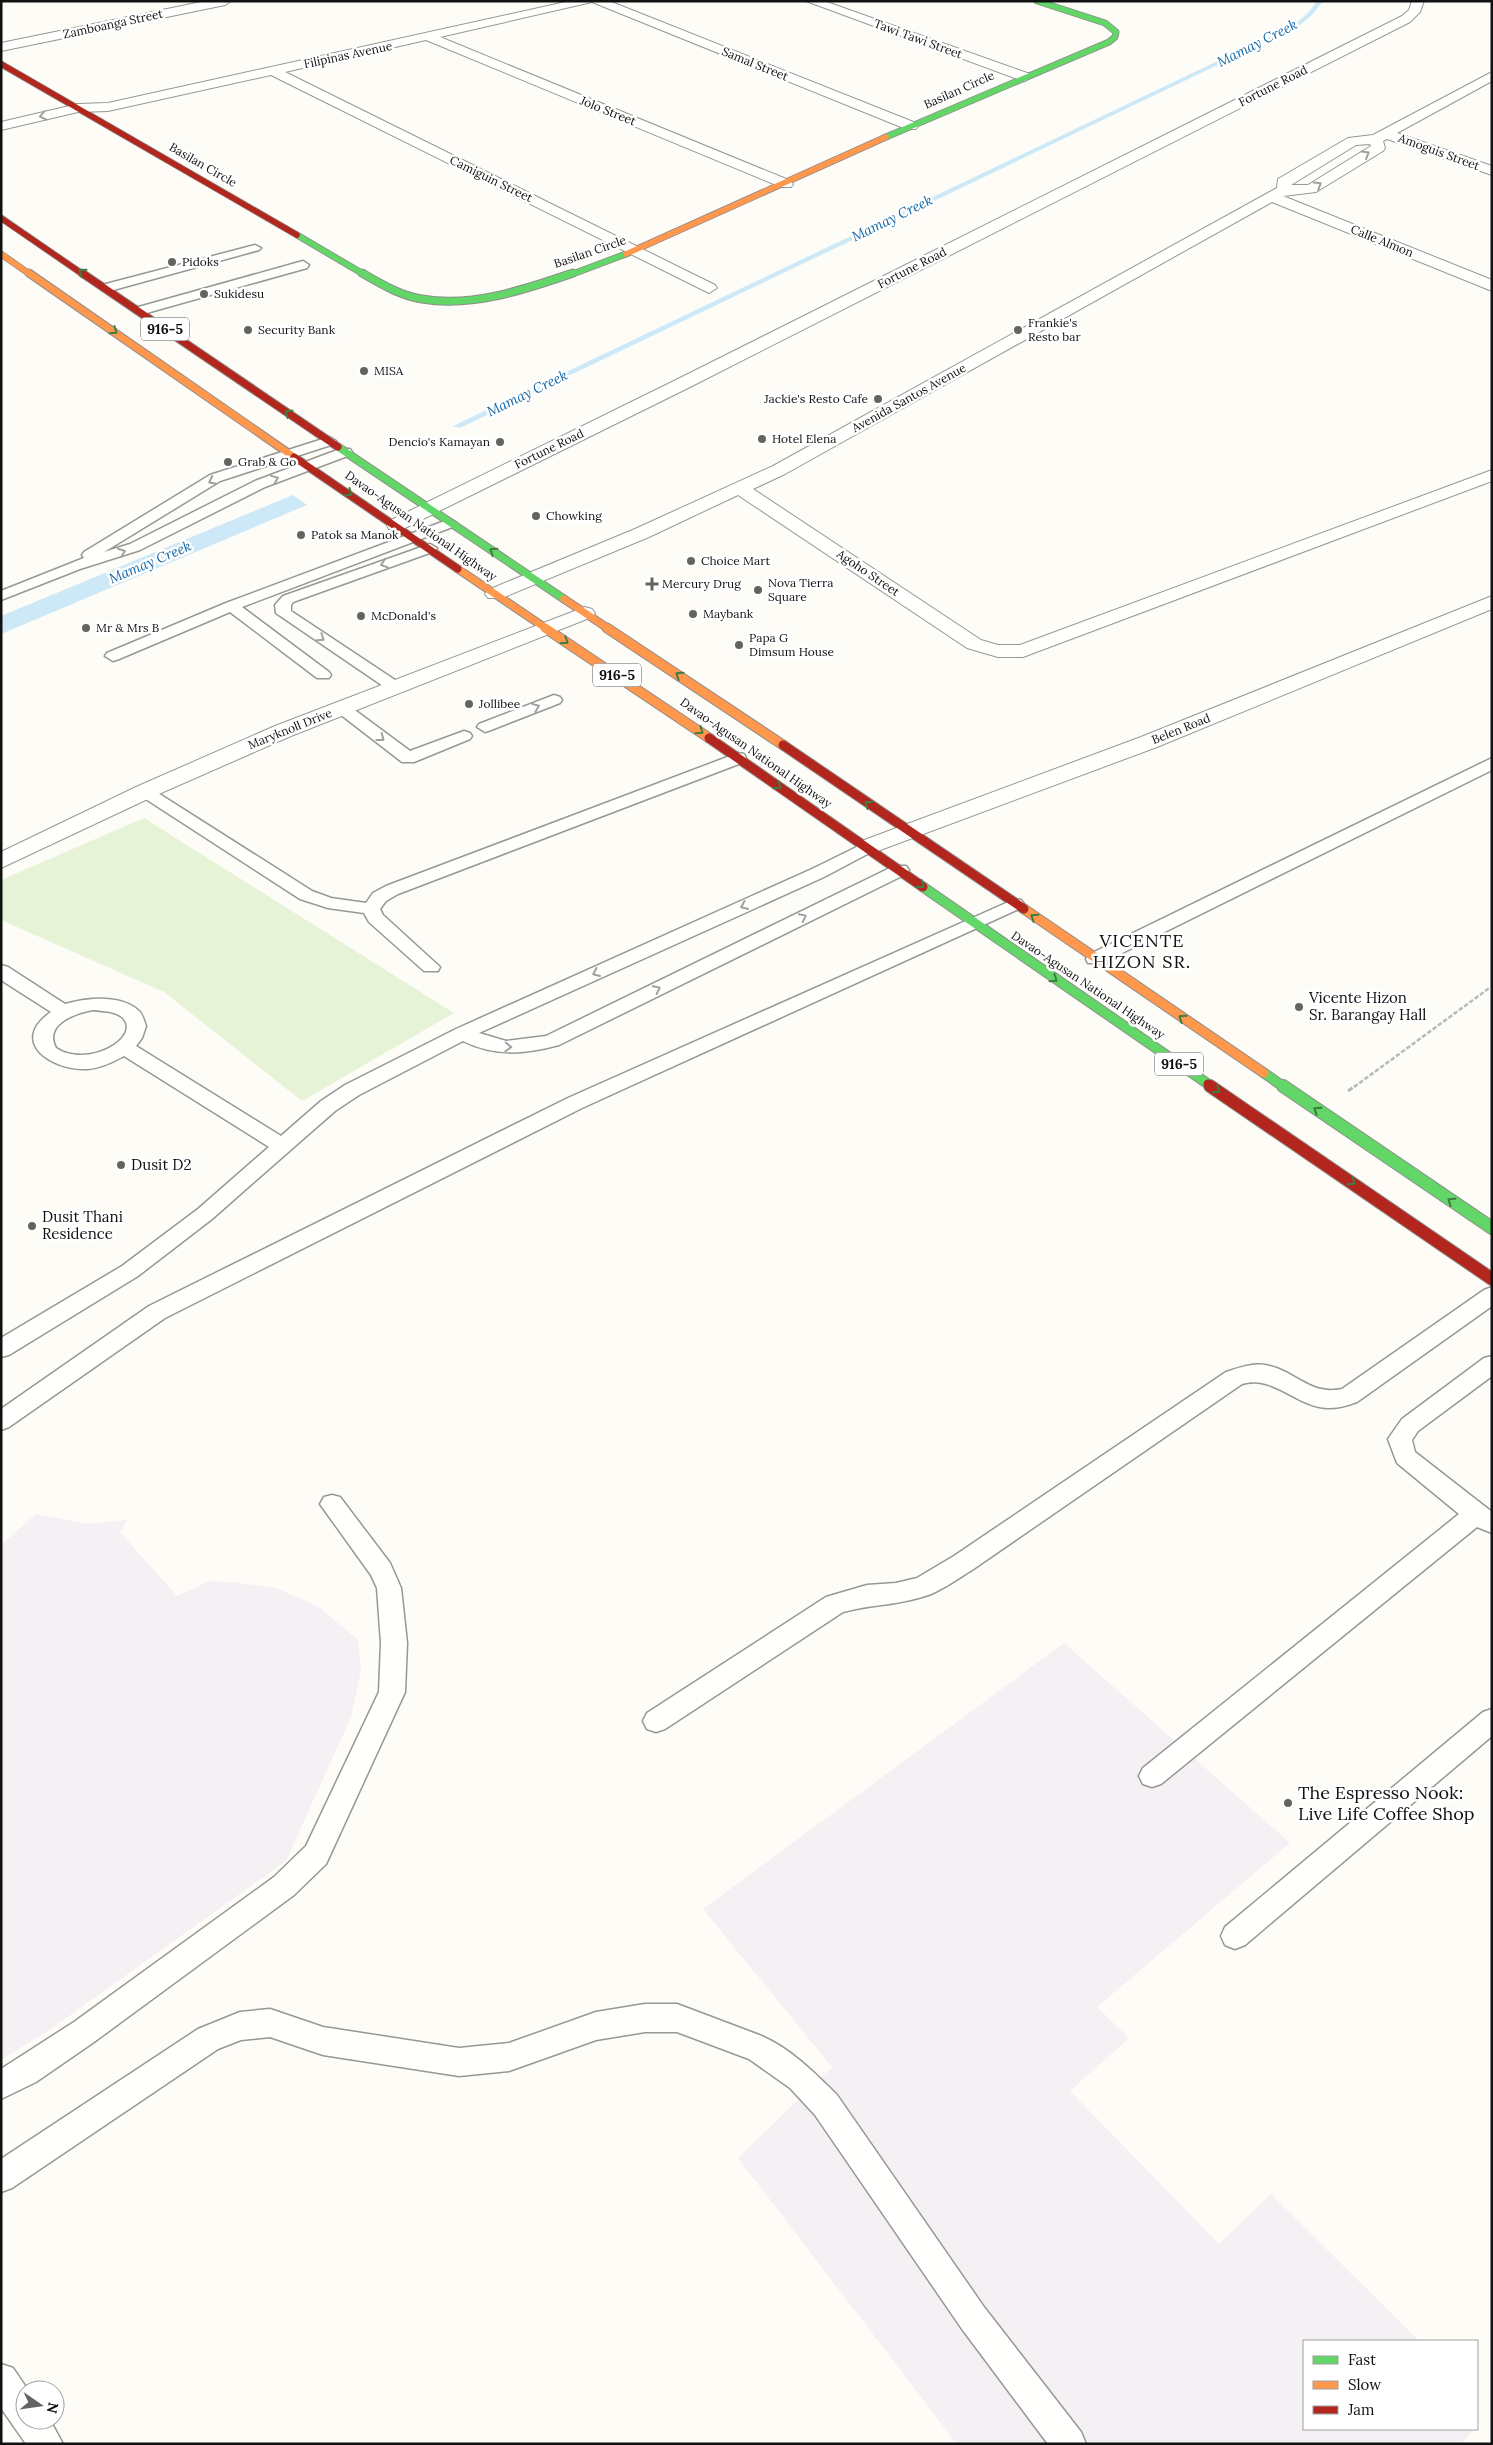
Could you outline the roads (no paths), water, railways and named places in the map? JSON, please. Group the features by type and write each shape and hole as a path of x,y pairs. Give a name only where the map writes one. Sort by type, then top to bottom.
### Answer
{"main road":[{"name":"Basilan Circle","path":"1,64 397,292 433,302 455,302 493,296 533,286 636,251 911,126 1110,42 1116,32 1105,23 1037,1"},
{"name":"Davao-Agusan National Highway","path":"1,218 328,441 710,696 1492,1228"},
{"path":"12,261 52,251"},
{"name":"Davao-Agusan National Highway","path":"1,254 495,594 671,711 973,923 1431,1235 1492,1279"},
{"path":"671,711 710,696"}],"street":[{"name":"Zamboanga Street","path":"1,47 225,1"},
{"name":"Filipinas Avenue","path":"1,126 78,108 108,107 587,1"},
{"name":"Samal Street","path":"598,1 911,126"},
{"name":"Tawi Tawi Street","path":"812,1 1025,77"},
{"name":"Fortune Road","path":"396,525 693,378 1406,19 1414,12 1418,1"},
{"name":"Jolo Street","path":"429,37 786,184"},
{"name":"Camiguin Street","path":"274,71 709,288"},
{"name":"Avenida Santos Avenue","path":"1278,194 1283,182 1353,141 1381,136 1491,73"},
{"name":"Filipinas Avenue","path":"1,138 92,117 108,107"},
{"name":"Avenida Santos Avenue","path":"495,594 642,534 779,470 1278,194 1311,189 1378,148 1381,136"},
{"name":"Amoguis Street","path":"1381,136 1492,171"},
{"name":"Calle Almon","path":"1278,194 1492,286"},
{"name":"Agoho Street","path":"741,489 974,644 998,652 1023,651 1492,475"},
{"name":"Belen Road","path":"867,847 1149,742 1492,602"},
{"name":"Maryknoll Drive","path":"1,861 144,792 282,731 585,612"}],"lane":[{"path":"106,288 255,248"},
{"path":"139,311 303,265"},
{"path":"75,566 114,539 216,478 328,441"},
{"path":"1,596 75,566 135,547 241,494 308,465 345,452"},
{"path":"112,656 231,606 450,523"},
{"path":"395,687 284,613 282,605 288,599 430,548"},
{"path":"231,606 322,675"},
{"path":"485,727 554,700"},
{"path":"342,708 408,758 464,736"},
{"path":"371,909 379,897 392,890 738,758"},
{"path":"1095,959 1492,763"},
{"path":"144,792 306,895 328,903 371,909"},
{"path":"1,1349 130,1271 205,1214 328,1106 352,1090 462,1032 818,873 867,847"},
{"path":"462,1032 483,1044 503,1048 526,1048 552,1041 900,870"},
{"path":"1,1421 157,1312 575,1102 1015,904"},
{"path":"371,909 374,918 431,967"},
{"path":"1,971 64,1012"},
{"path":"101,1004 120,1007 130,1013 136,1020 137,1030 133,1039 125,1048 108,1057 87,1062 73,1062 53,1056 43,1044 42,1036 53,1019 64,1012 78,1006 101,1004"},
{"path":"125,1048 282,1146"},
{"path":"656,1720 836,1604 867,1594 896,1593 924,1586 963,1563 1234,1378 1247,1372 1260,1372 1275,1376 1317,1400 1335,1401 1349,1396 1492,1295"},
{"path":"1152,1776 1484,1519 1406,1457 1400,1439 1410,1425 1488,1372"},
{"path":"1,2085 26,2072 84,2032 268,1898 284,1886 316,1855 392,1692 394,1643 389,1588 381,1570 332,1504"},
{"path":"1235,1936 1492,1720"},
{"path":"1,2177 208,2039 240,2026 270,2023 323,2041 458,2062 509,2057 596,2026 645,2018 677,2018 759,2049 800,2078 826,2105 973,2318 1069,2444"},
{"path":"1,2380 15,2400"},
{"path":"37,2430 46,2444"}],"water":[{"path":"293,495 307,505 1,634 1,616"}],"waterway":[{"name":"Mamay Creek","path":"457,426 1297,25 1311,13 1320,1"}],"place":[{"name":"Pidoks","path":"172,262"},
{"name":"Sukidesu","path":"204,294"},
{"name":"Security Bank","path":"248,330"},
{"name":"Frankie's Resto bar","path":"1018,330"},
{"name":"MISA","path":"364,371"},
{"name":"Jackie's Resto Cafe","path":"878,399"},
{"name":"Hotel Elena","path":"762,439"},
{"name":"Dencio's Kamayan","path":"500,442"},
{"name":"Grab & Go","path":"228,462"},
{"name":"Chowking","path":"536,516"},
{"name":"Patok sa Manok","path":"301,535"},
{"name":"Choice Mart","path":"691,561"},
{"name":"Mercury Drug","path":"652,584"},
{"name":"Nova Tierra Square","path":"758,590"},
{"name":"Maybank","path":"693,614"},
{"name":"McDonald's","path":"361,616"},
{"name":"Mr & Mrs B","path":"86,628"},
{"name":"Papa G Dimsum House","path":"739,645"},
{"name":"Jollibee","path":"469,704"},
{"name":"Vicente Hizon Sr. Barangay Hall","path":"1299,1007"},
{"name":"Dusit D2","path":"121,1165"},
{"name":"Dusit Thani Residence","path":"32,1226"},
{"name":"The Espresso Nook: Live Life Coffee Shop","path":"1288,1803"}],"district":[{"name":"VICENTE HIZON SR.","path":"1142,951"}]}
